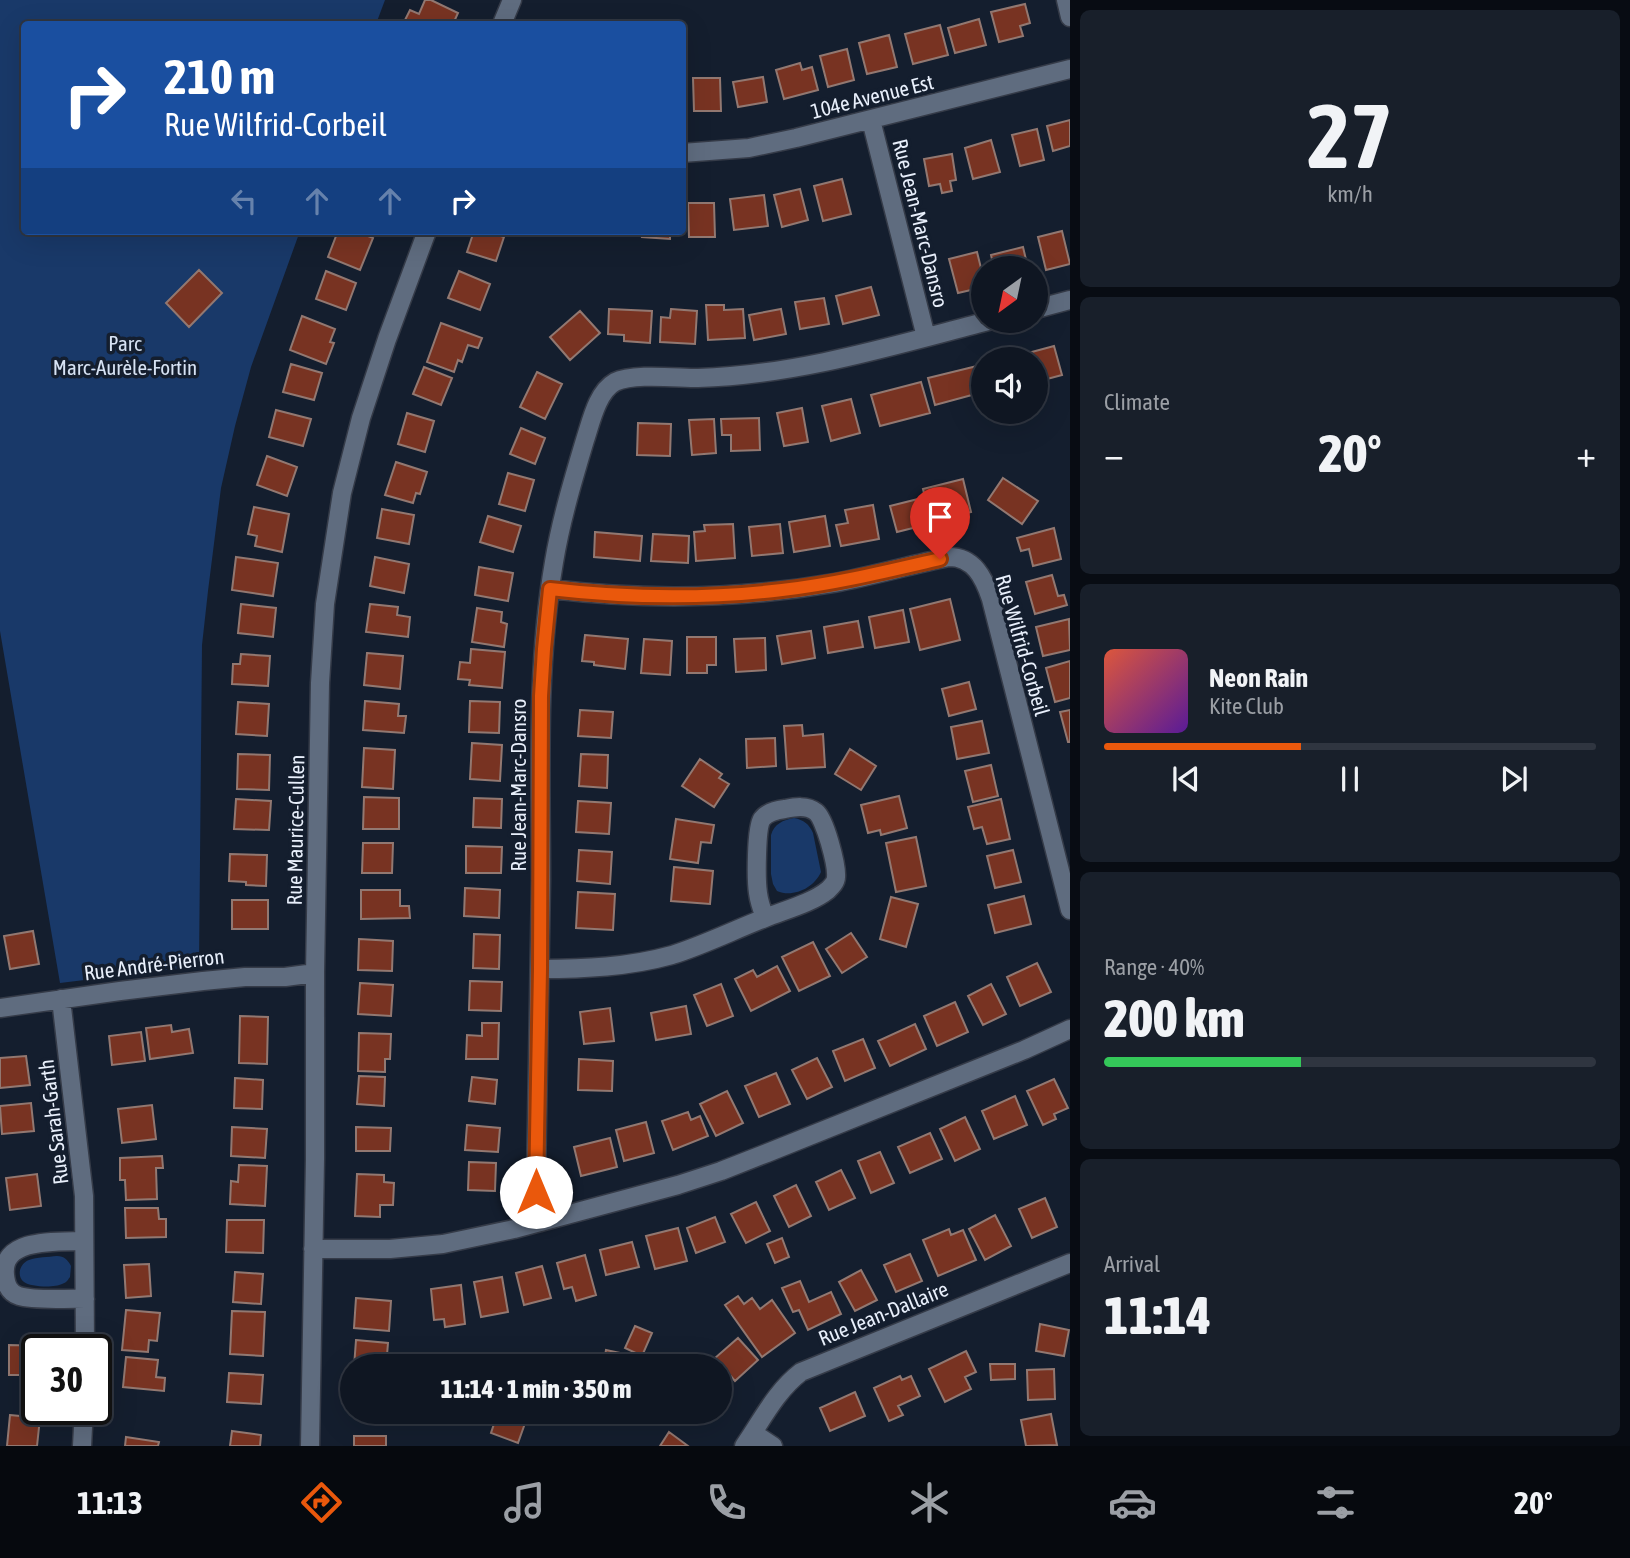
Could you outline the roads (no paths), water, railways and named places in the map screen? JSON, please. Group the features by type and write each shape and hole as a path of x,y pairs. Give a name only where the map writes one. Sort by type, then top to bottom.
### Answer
{"street":[{"path":"503,21 512,0"},
{"path":"1066,0 1070,17"},
{"name":"104e Avenue Est","path":"686,153 761,146 1070,69"},
{"name":"Rue Jean-Marc-Dansro","path":"871,120 926,337"},
{"name":"Rue Maurice-Cullen","path":"310,1446 320,683 328,581 342,493 361,418 426,235"},
{"path":"1048,306 1070,300"},
{"name":"Rue Jean-Marc-Dansro","path":"541,1222 536,1180 541,696 544,649 553,565 565,508 598,403 615,382 637,377 698,378 774,372 852,356 971,325"},
{"name":"Rue Wilfrid-Corbeil","path":"550,589 656,595 737,594 833,583 949,557 969,562 980,573 991,599 1070,910"},
{"path":"540,969 589,968 656,959 684,951 765,918 820,895 834,884 836,874 825,824 816,812 799,807 768,813 761,820 758,830 757,883 765,918"},
{"name":"Rue André-Pierron","path":"0,1008 234,978 285,977 315,973"},
{"name":"Rue Sarah-Garth","path":"61,999 83,1183 85,1334"},
{"path":"313,1249 390,1249 435,1245 541,1222 652,1193 721,1171 1070,1029"},
{"path":"85,1241 20,1248 10,1255 5,1269 8,1287 17,1296 85,1299"},
{"name":"Rue Jean-Dallaire","path":"749,1439 786,1384 801,1371 1070,1263"},
{"path":"82,1446 83,1425"},
{"path":"749,1439 773,1446"}],"park label":[{"name":"Parc Marc-Aurèle-Fortin","path":"125,355"}]}
